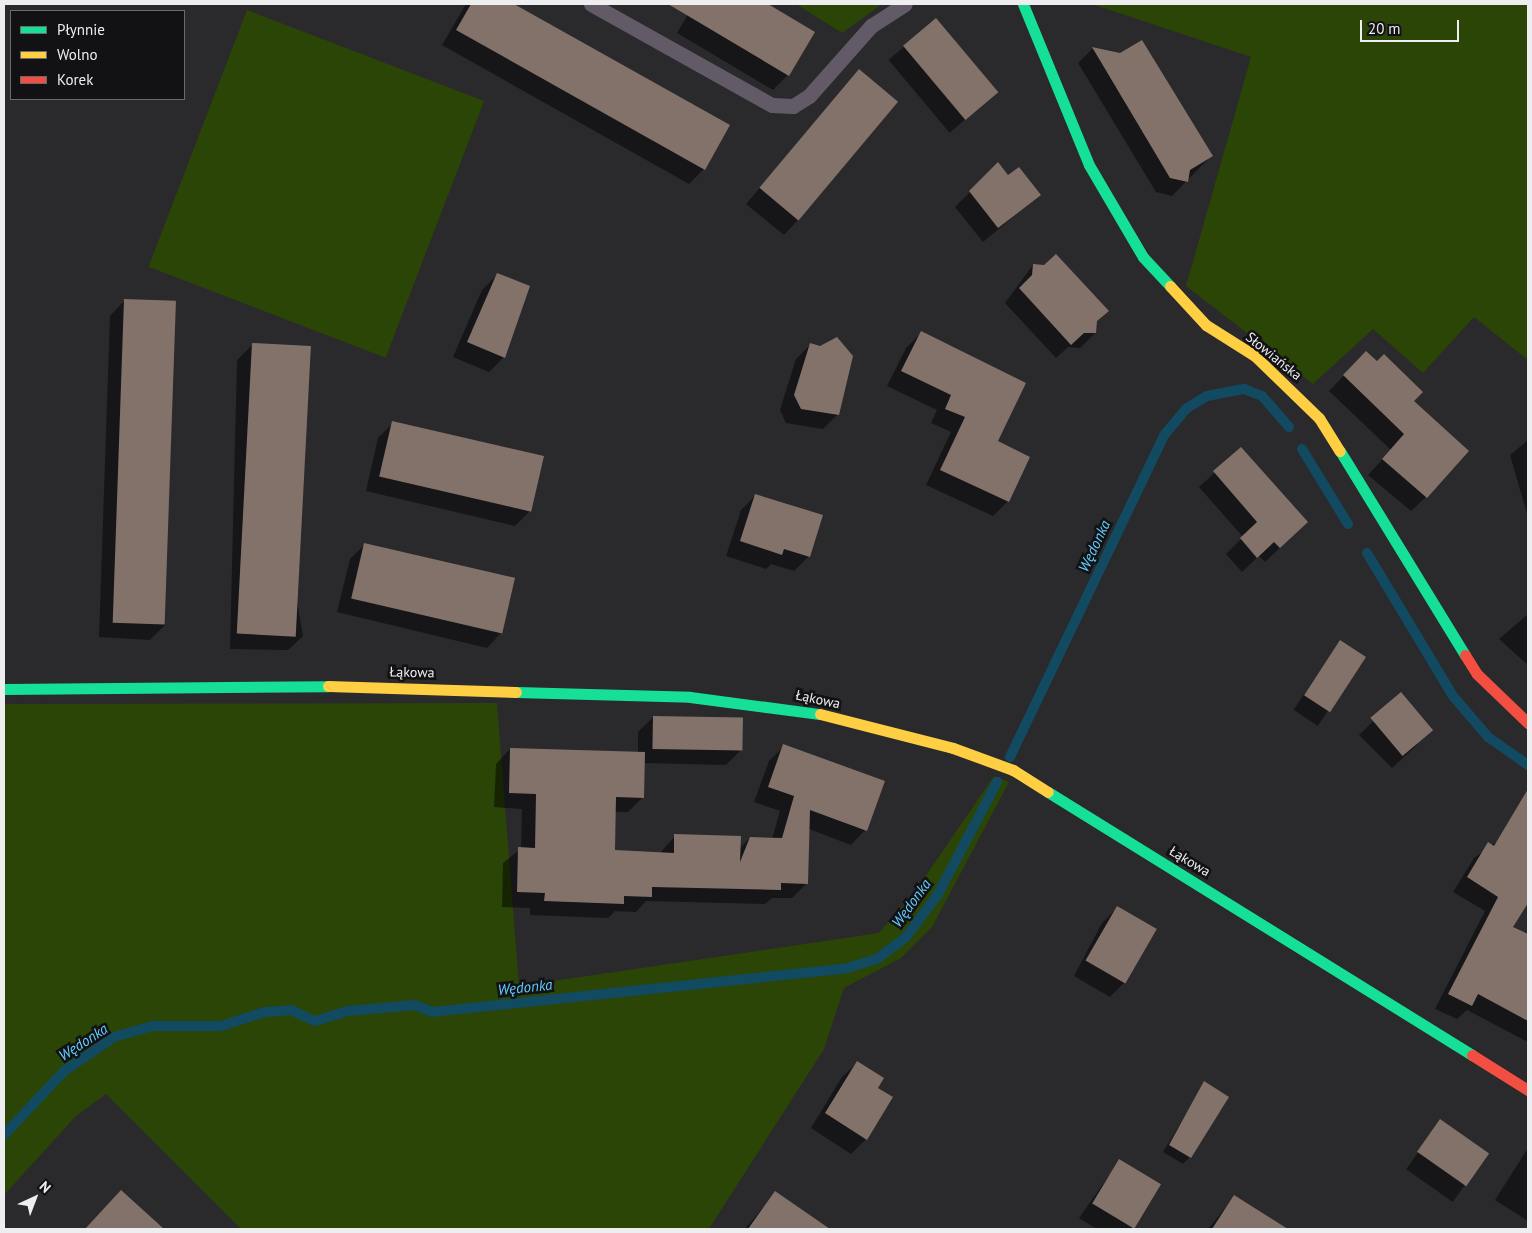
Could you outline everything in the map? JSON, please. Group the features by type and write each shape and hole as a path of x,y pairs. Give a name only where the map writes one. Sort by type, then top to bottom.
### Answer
{"street":[{"name":"Słowiańska","path":"1023,4 1089,165 1142,257 1206,325 1255,356 1319,418 1477,674 1528,723"},
{"name":"Łąkowa","path":"4,689 304,685 690,696 802,709 953,748 1013,770 1528,1090"}],"lane":[{"path":"591,4 772,106 793,106 809,96 872,26 905,4"}],"green space":[{"path":"796,4 882,4 842,33"},
{"path":"1092,4 1528,4 1528,360 1474,317 1423,373 1373,329 1313,384 1186,286 1251,57"},
{"path":"247,10 484,101 386,358 148,267"},
{"path":"497,703 519,986 879,933 914,893 994,776 1009,782 932,927 901,958 844,988 824,1049 709,1229 241,1229 106,1094 76,1116 4,1195 4,704"}],"building":[{"path":"471,4 514,4 730,125 705,170 456,30"},
{"path":"668,4 768,4 815,32 789,76"},
{"path":"936,18 998,92 965,120 903,46"},
{"path":"1142,40 1213,156 1190,170 1188,182 1170,178 1092,47 1120,53"},
{"path":"859,69 898,102 798,221 759,188"},
{"path":"998,162 1008,175 1019,167 1041,195 998,228 969,191"},
{"path":"1056,254 1109,311 1097,321 1096,333 1084,333 1071,345 1019,288 1032,275 1033,264 1044,265"},
{"path":"497,273 530,286 505,358 467,342"},
{"path":"124,299 176,301 165,625 113,623"},
{"path":"921,331 1026,383 998,441 1030,457 1009,502 940,470 965,417 945,409 951,395 901,371"},
{"path":"837,337 853,356 839,415 801,409 794,395 810,343 820,346"},
{"path":"252,343 311,346 296,637 237,634"},
{"path":"1366,351 1377,361 1384,354 1423,392 1414,401 1469,451 1427,498 1382,459 1404,434 1343,375"},
{"path":"392,421 544,456 531,512 379,477"},
{"path":"1241,447 1308,522 1280,548 1274,542 1257,558 1240,538 1257,522 1213,471"},
{"path":"755,494 823,515 810,557 784,549 782,555 740,541"},
{"path":"364,543 515,578 502,633 351,599"},
{"path":"1340,640 1366,657 1330,712 1304,695"},
{"path":"1401,692 1433,730 1402,756 1370,718"},
{"path":"653,716 743,718 742,751 652,749"},
{"path":"783,744 885,781 867,831 810,810 808,884 781,883 781,890 652,887 652,897 624,896 624,904 544,901 545,893 517,892 518,847 535,848 536,794 509,793 510,748 645,752 644,798 616,797 615,850 674,853 674,834 741,836 740,862 750,837 782,838 794,796 768,787"},
{"path":"1528,789 1528,903 1513,927 1528,934 1528,1021 1478,994 1472,1006 1448,994 1498,897 1467,877 1488,842 1494,846"},
{"path":"1117,906 1157,929 1125,984 1086,961"},
{"path":"857,1061 884,1078 878,1088 893,1097 867,1140 825,1113"},
{"path":"1204,1081 1229,1097 1191,1158 1169,1145"},
{"path":"1440,1119 1489,1153 1466,1186 1417,1152"},
{"path":"1119,1159 1161,1184 1134,1229 1092,1204"},
{"path":"121,1190 164,1229 85,1229"},
{"path":"775,1191 830,1229 748,1229"},
{"path":"1234,1195 1288,1229 1212,1229"}],"waterway":[{"name":"Wędonka","path":"1010,757 1165,434 1187,408 1207,396 1244,389 1262,396 1289,427"},
{"path":"1302,449 1348,524"},
{"name":"Wędonka","path":"1367,553 1453,696 1488,737 1528,765"},
{"name":"Wędonka","path":"4,1135 64,1071 114,1037 152,1026 221,1026 265,1012 291,1010 315,1021 348,1011 415,1005 432,1012 844,969 877,959 906,937 938,894 997,782"}],"traffic: fast":[{"path":"1023,4 1089,165 1143,257 1170,286"},
{"path":"1340,451 1465,655"},
{"path":"4,689 328,686"},
{"path":"516,692 690,697 820,714"},
{"path":"1048,792 1472,1055"}],"traffic: slow":[{"path":"1170,286 1206,325 1255,356 1319,418 1340,451"},
{"path":"328,686 516,692"},
{"path":"820,714 953,748 1013,770 1048,792"}],"traffic: jam":[{"path":"1465,655 1477,674 1528,723"},
{"path":"1472,1055 1528,1090"}]}
